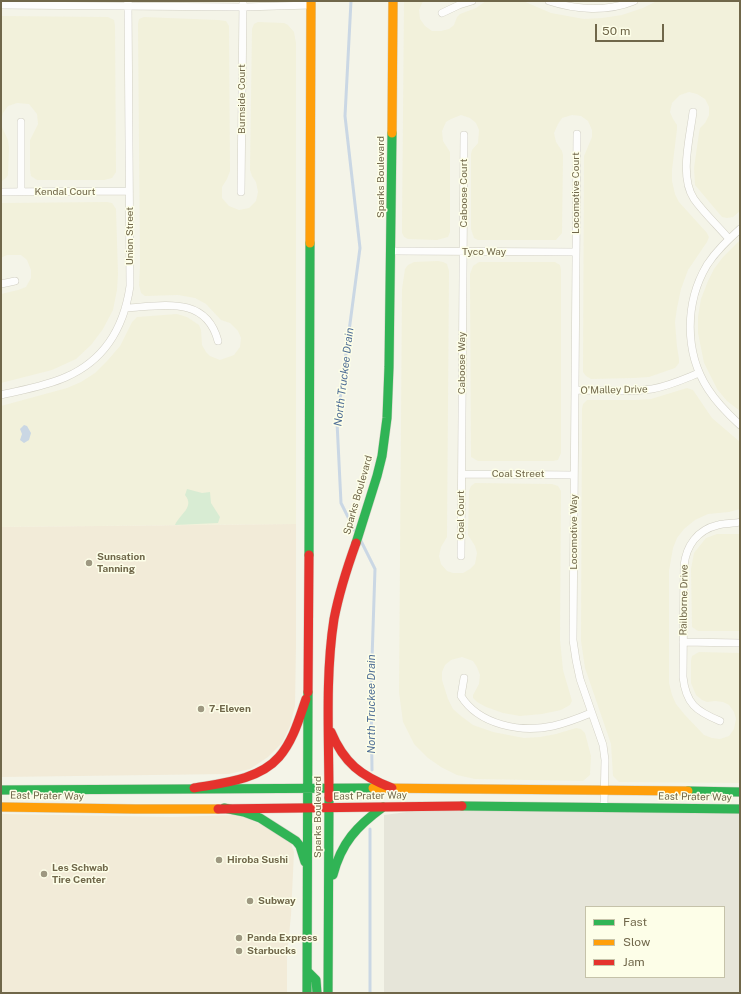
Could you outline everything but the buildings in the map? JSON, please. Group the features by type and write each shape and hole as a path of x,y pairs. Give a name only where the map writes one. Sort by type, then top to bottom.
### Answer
{"main road":[{"name":"Sparks Boulevard","path":"328,993 329,691 331,645 337,606 345,575 366,512 382,453 388,408 392,251 393,1"},
{"name":"Sparks Boulevard","path":"307,993 309,808 311,3"},
{"path":"194,788 232,781 250,775 264,768 277,758 296,729 309,688"},
{"path":"329,727 336,745 348,763 361,774 375,782 392,788"},
{"name":"East Prater Way","path":"1,790 329,787 740,792"},
{"name":"East Prater Way","path":"1,807 127,809 329,808 490,805 740,809"},
{"path":"328,895 335,865 342,847 355,830 383,807"},
{"path":"224,808 244,812 260,818 296,841 300,846 304,857 308,876"},
{"path":"307,971 314,975 317,993"}],"street":[{"path":"442,13 472,1"},
{"path":"549,1 566,6 597,9 612,7 634,1"},
{"path":"1,5 16,3 311,3"},
{"name":"Union Street","path":"1,395 50,382 79,370 97,356 112,339 126,308 130,286 128,3"},
{"name":"Burnside Court","path":"241,192 243,4"},
{"path":"693,112 686,168 689,189 694,199 729,239"},
{"path":"20,122 21,192"},
{"name":"Locomotive Court","path":"576,252 577,134"},
{"name":"Caboose Court","path":"463,252 464,135"},
{"name":"Kendal Court","path":"1,192 129,191"},
{"path":"740,229 718,251 708,264 700,279 691,310 690,327 691,344 699,373 717,402 740,425"},
{"name":"Tyco Way","path":"392,251 576,252"},
{"name":"Caboose Way","path":"462,474 463,252"},
{"name":"Locomotive Way","path":"576,252 574,640 580,679 603,745 605,760 604,806"},
{"path":"1,284 15,281"},
{"path":"126,308 178,305 188,307 196,310 205,317 212,325 218,341"},
{"name":"O'Malley Drive","path":"575,390 637,391 654,389 670,385 699,373"},
{"name":"Coal Street","path":"462,474 574,475"},
{"name":"Coal Court","path":"461,556 462,474"},
{"name":"Railborne Drive","path":"720,721 702,714 687,696 684,687 683,642 685,556 688,547 700,533 718,525 740,522"},
{"path":"683,642 740,643"},
{"path":"464,678 461,696 466,705 479,715 493,722 522,728 538,728 553,726 592,713"}],"shaded area":[{"path":"404,1 423,1 419,10 420,19 425,26 432,31 449,29 454,25 460,14 476,8 486,1 523,1 551,13 584,19 622,15 643,8 657,1 737,1 740,5 740,211 733,217 722,217 695,185 694,168 700,128 705,123 709,115 709,107 705,99 697,94 689,92 680,95 672,103 670,112 677,125 672,170 672,181 675,194 679,202 709,237 688,270 681,289 675,322 679,363 675,368 649,377 634,378 591,379 583,372 584,156 592,137 592,130 588,121 581,116 572,115 562,118 554,133 556,142 563,155 562,233 556,240 478,240 474,238 471,229 471,154 472,150 478,143 479,130 476,123 470,118 461,115 446,122 442,131 443,141 450,152 450,232 448,237 437,240 408,239 404,237 402,233 402,226"},
{"path":"1,16 108,17 114,20 116,172 112,178 104,180 37,180 31,176 30,140 38,124 37,114 29,104 17,103 8,106 3,113 1,120"},
{"path":"144,17 218,20 226,21 229,26 230,171 222,187 222,198 229,206 239,210 249,208 256,201 258,192 256,182 250,170 252,29 254,24 258,22 284,23 294,32 296,43 296,524 1,527 1,406 67,388 81,382 95,373 120,346 132,322 137,317 177,314 187,317 199,325 201,330 202,345 206,352 210,356 220,360 234,355 240,347 241,338 238,331 230,323 221,320 206,304 195,298 178,295 145,296 141,293 139,285 138,24 139,19"},
{"path":"1,125 8,140 9,148 8,175 2,181"},
{"path":"1,203 112,203 116,209 118,274 117,290 113,310 103,329 91,345 76,359 52,370 1,383 1,294 26,287 31,278 31,270 27,260 21,255 7,255 1,258"},
{"path":"740,240 740,411 727,401 717,389 704,363 698,333 698,317 701,299 714,269 723,257"},
{"path":"438,261 447,264 449,271 447,537 441,547 439,556 441,564 447,571 453,573 463,573 475,564 477,553 475,546 468,535 469,491 471,486 475,483 552,484 558,486 561,491 560,640 563,670 572,701 570,705 561,710 542,714 520,716 503,713 486,707 473,698 479,684 480,675 477,667 473,661 462,657 451,660 445,665 442,672 442,680 453,709 473,725 493,732 524,738 556,734 576,728 581,729 585,733 591,756 590,775 583,781 475,779 457,775 428,758 414,744 403,722 399,692 402,289 405,269 408,265 414,262"},
{"path":"479,262 555,262 560,265 561,453 558,460 478,461 471,457 470,274 473,266"},
{"path":"687,388 693,390 712,418 740,442 740,509 729,512 708,514 695,520 684,529 677,538 673,548 669,571 669,683 676,704 704,735 720,739 729,736 734,729 736,719 734,712 729,705 723,702 707,702 696,695 691,683 691,661 692,656 699,652 740,653 740,783 619,782 613,776 611,744 585,668 581,641 582,409 583,404 587,400 651,399"},
{"path":"187,489 202,493 210,492 211,503 220,517 218,523 175,525 188,507 188,499 185,495"},
{"path":"296,524 295,706 290,726 282,743 268,757 250,769 229,774 1,777 1,527"},
{"path":"717,534 740,534 740,631 698,631 692,627 691,569 694,553 706,538"},
{"path":"479,810 740,814 740,993 384,993 384,815 407,812"},
{"path":"1,814 172,817 233,815 247,818 272,830 291,844 294,852 291,915 287,956 287,993 1,993"}],"water":[{"path":"24,425 27,426 31,433 29,440 24,443 20,440 22,434 20,429"}],"waterway":[{"name":"North Truckee Drain","path":"351,1 345,116 360,248 337,422 341,503 355,531"},
{"name":"North Truckee Drain","path":"361,541 375,569 371,689 372,770"},
{"name":"North Truckee Drain","path":"370,829 370,993"}],"traffic: fast":[{"path":"356,543 382,456 387,418 392,133"},
{"path":"309,555 310,243"},
{"path":"307,993 308,692"},
{"path":"1,790 373,788"},
{"path":"688,791 740,792"},
{"path":"328,993 329,798"},
{"path":"462,806 740,809"},
{"path":"333,875 345,844 365,821 383,807"},
{"path":"224,808 244,812 260,818 296,841 300,846 305,862"},
{"path":"307,971 316,980 317,993"}],"traffic: slow":[{"path":"310,243 311,1"},
{"path":"392,133 393,1"},
{"path":"373,788 688,791"},
{"path":"1,807 218,809"}],"traffic: jam":[{"path":"329,798 328,685 331,641 338,600 356,543"},
{"path":"308,692 309,555"},
{"path":"194,788 251,776 271,765 284,751 288,744 295,730 306,699"},
{"path":"331,732 342,752 355,767 371,779 392,788"},
{"path":"218,809 462,806"}],"place":[{"name":"Sunsation Tanning","path":"89,563"},
{"name":"7-Eleven","path":"201,709"},
{"name":"Hiroba Sushi","path":"219,860"},
{"name":"Les Schwab Tire Center","path":"44,874"},
{"name":"Subway","path":"250,901"},
{"name":"Panda Express","path":"239,938"},
{"name":"Starbucks","path":"239,951"}]}
